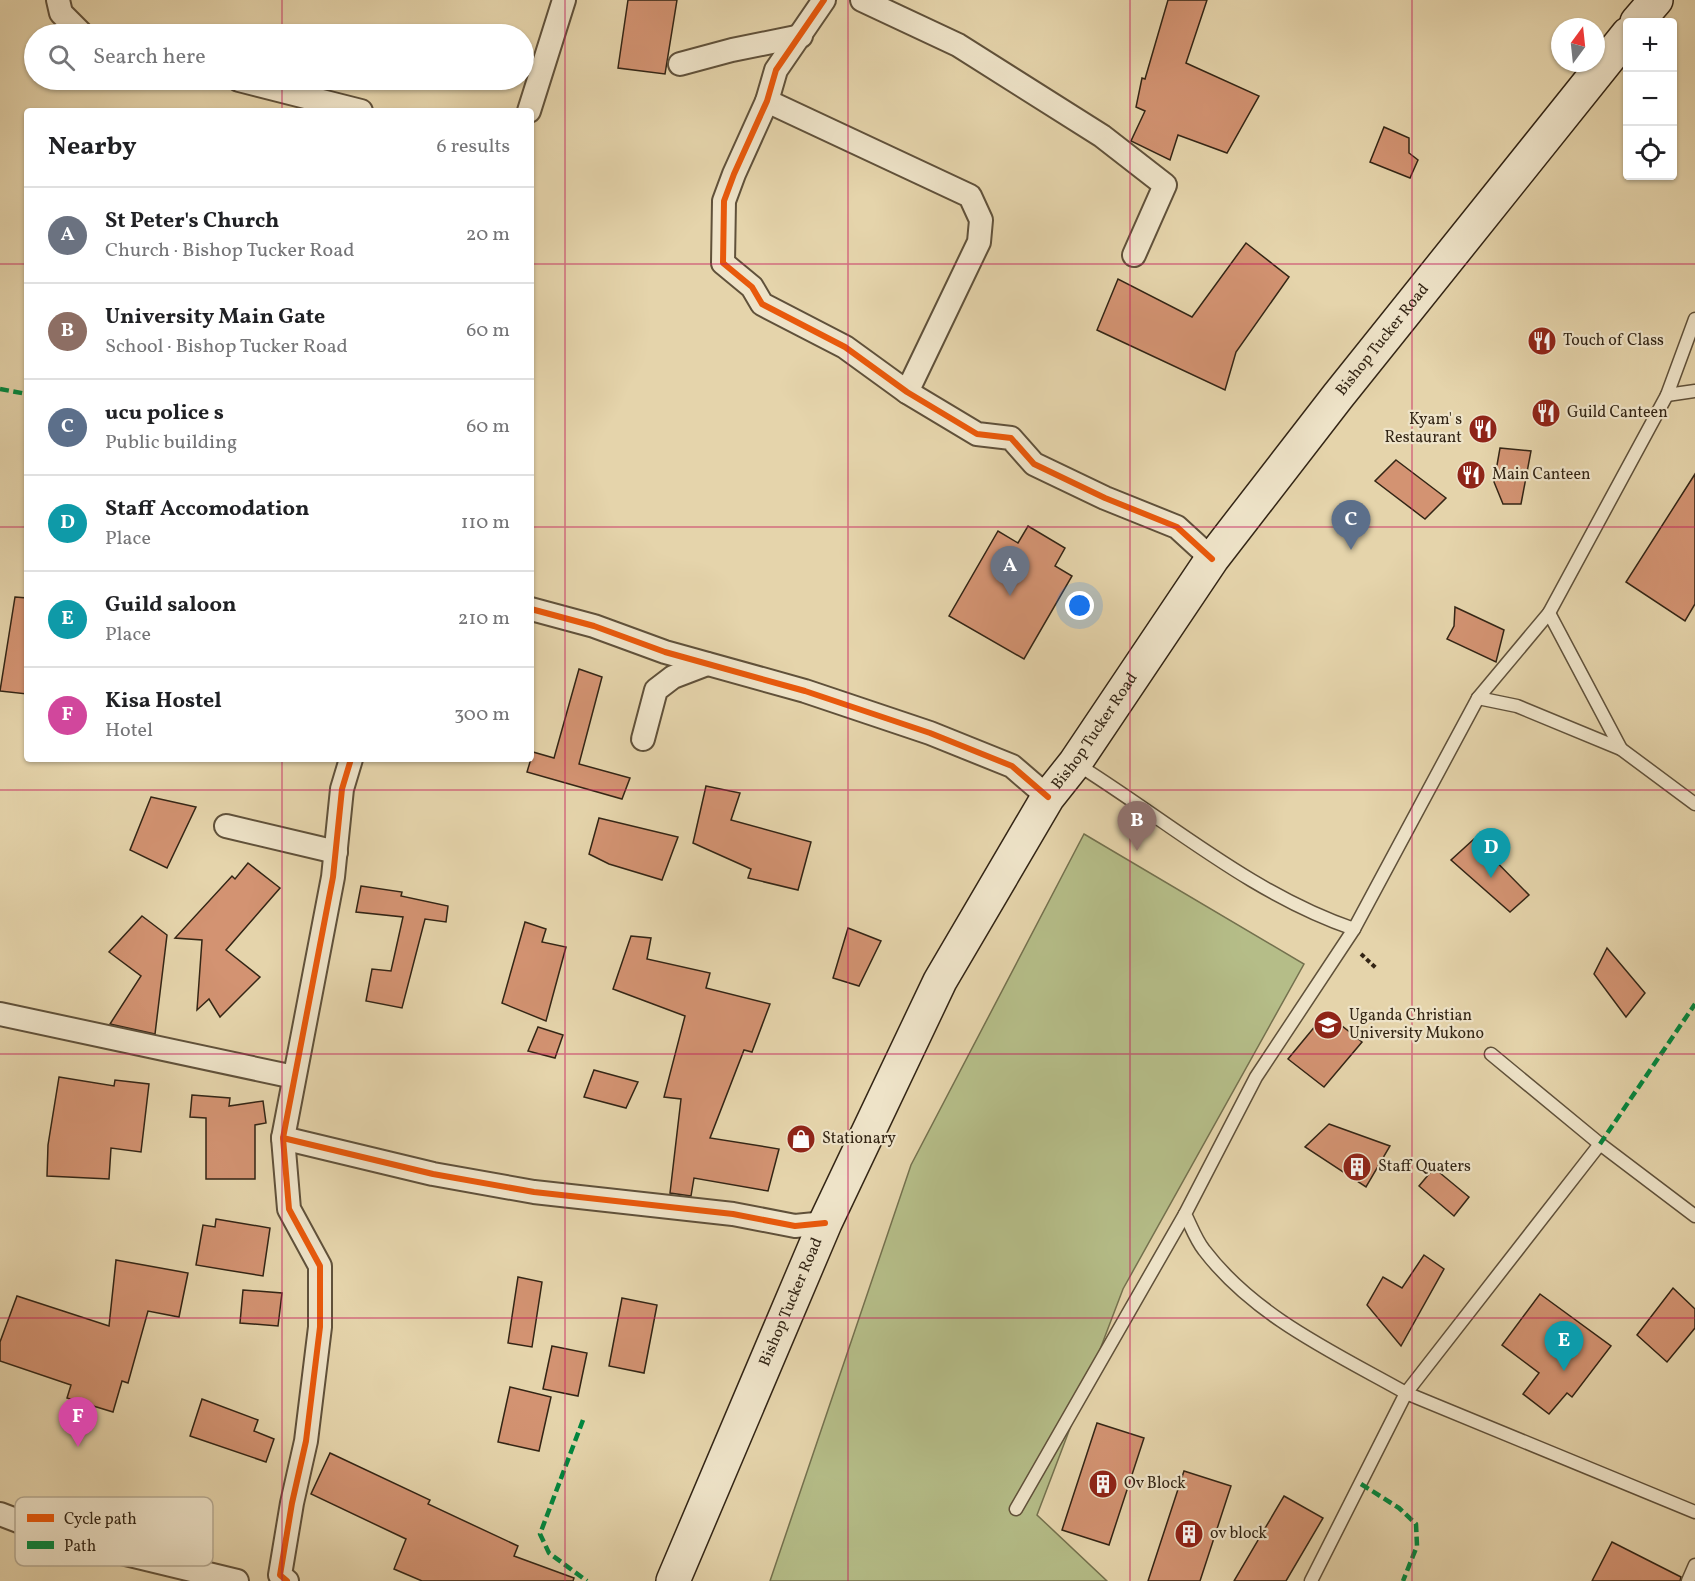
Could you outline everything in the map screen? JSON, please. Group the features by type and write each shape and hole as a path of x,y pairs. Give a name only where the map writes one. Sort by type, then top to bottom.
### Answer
{"main road":[{"path":"1640,18 1656,0"},
{"name":"Bishop Tucker Road","path":"673,1581 825,1223 940,981 1048,797 1075,763 1212,560 1346,386 1623,40"}],"street":[{"path":"58,0 61,14 72,24"},
{"path":"531,108 564,0"},
{"path":"824,0 777,70 767,101 724,201 723,264 752,287 762,304 845,348 907,392 977,434 1011,438 1034,464 1104,498 1177,527 1212,560"},
{"path":"862,0 958,45 1102,136 1165,185 1134,255"},
{"path":"680,64 732,50 801,36"},
{"path":"278,90 349,108"},
{"path":"767,101 970,196 981,220 979,242 907,392"},
{"path":"534,610 594,626 706,664 805,691 930,733 1012,766 1048,797"},
{"path":"643,739 656,690 673,677 706,664"},
{"path":"280,1579 291,1503 306,1441 320,1307 320,1266 289,1209 283,1138 336,852 342,789 350,762"},
{"path":"226,826 336,852"},
{"path":"0,1014 294,1077"},
{"path":"283,1138 422,1171 534,1192 722,1213 795,1226 825,1223"},
{"path":"0,1514 15,1519"},
{"path":"177,1566 237,1581"}],"lane":[{"path":"1016,1509 1185,1214 1256,1077 1354,930 1478,698 1549,613 1667,395 1695,319"},
{"path":"1667,395 1695,391"},
{"path":"1549,613 1621,749"},
{"path":"1478,698 1517,706 1621,749 1695,804"},
{"path":"1075,763 1191,842 1302,910 1354,930"},
{"path":"1491,1054 1600,1144 1695,1216"},
{"path":"1311,1581 1406,1393 1600,1144"},
{"path":"1185,1214 1203,1249 1231,1280 1270,1315 1406,1393 1695,1512"},
{"path":"1688,1581 1695,1565"}],"green space":[{"path":"1084,834 1304,964 1123,1289 1037,1515 1107,1581 770,1581 911,1165"}],"building":[{"path":"628,0 677,0 665,74 618,68"},
{"path":"1168,0 1207,0 1186,63 1259,96 1227,153 1178,135 1170,160 1131,141 1145,111 1136,107 1142,78 1145,79"},
{"path":"1384,127 1409,138 1409,153 1418,160 1410,178 1370,162"},
{"path":"1246,243 1289,277 1236,352 1225,390 1097,330 1118,279 1192,317"},
{"path":"1500,448 1531,451 1521,504 1503,504 1494,482"},
{"path":"1396,460 1446,498 1425,519 1375,481"},
{"path":"1695,474 1695,604 1685,621 1626,582"},
{"path":"1028,526 1065,548 1055,566 1072,576 1024,659 949,616 998,531 1018,543"},
{"path":"15,597 24,598 24,694 0,691"},
{"path":"1455,607 1504,630 1496,662 1447,639 1454,626"},
{"path":"579,669 602,677 579,764 630,778 622,799 527,772 530,762 534,762 534,752 554,758"},
{"path":"706,786 740,793 731,820 811,842 798,890 748,878 751,869 693,843"},
{"path":"151,797 196,807 167,868 130,850"},
{"path":"599,818 678,837 662,880 609,864 589,854"},
{"path":"1474,839 1529,895 1510,912 1451,860"},
{"path":"248,863 280,888 226,950 260,977 220,1017 209,999 197,1010 202,940 175,938 232,876 235,879"},
{"path":"361,886 402,892 401,896 448,906 446,922 425,919 402,1008 366,1001 372,969 391,971 403,917 356,912"},
{"path":"142,916 167,935 155,1034 110,1024 141,976 109,952"},
{"path":"525,922 546,929 542,942 566,947 546,1021 502,1003"},
{"path":"848,928 881,941 859,986 833,978"},
{"path":"631,936 651,938 647,959 710,973 706,988 770,1004 752,1052 744,1050 710,1138 779,1149 768,1191 694,1178 691,1196 670,1193 681,1099 664,1097 685,1016 613,989"},
{"path":"1607,948 1645,993 1626,1017 1594,974"},
{"path":"1326,1013 1362,1042 1324,1087 1288,1059"},
{"path":"538,1027 563,1035 555,1058 528,1051"},
{"path":"594,1070 638,1082 626,1108 584,1097"},
{"path":"59,1077 114,1086 115,1080 149,1084 141,1152 111,1148 109,1179 47,1176 48,1145"},
{"path":"192,1095 230,1098 229,1106 263,1101 266,1123 255,1125 255,1179 206,1179 206,1118 190,1117"},
{"name":"Staff Quaters","path":"1329,1124 1390,1146 1366,1187 1305,1147"},
{"path":"1434,1168 1469,1197 1454,1216 1419,1186"},
{"path":"216,1219 270,1228 263,1276 196,1265 203,1225 215,1227"},
{"path":"1424,1255 1444,1269 1401,1346 1367,1305 1383,1277 1402,1288"},
{"path":"116,1260 188,1273 179,1317 148,1311 128,1383 122,1381 113,1412 67,1398 71,1385 0,1361 0,1342 17,1296 109,1326"},
{"path":"518,1277 542,1282 532,1347 508,1343"},
{"path":"1673,1288 1695,1309 1695,1328 1667,1362 1637,1335"},
{"path":"243,1290 282,1293 278,1326 240,1323"},
{"path":"1540,1294 1611,1346 1572,1397 1567,1393 1549,1414 1523,1394 1539,1373 1502,1345"},
{"path":"622,1298 657,1305 644,1373 609,1366"},
{"path":"552,1346 587,1353 578,1396 543,1389"},
{"path":"510,1387 551,1397 539,1451 498,1442"},
{"path":"202,1399 258,1420 254,1431 274,1439 266,1462 190,1436"},
{"name":"Ov Block","path":"1097,1423 1144,1438 1109,1545 1062,1530"},
{"path":"330,1453 430,1500 428,1504 518,1546 514,1556 574,1578 573,1581 422,1581 394,1569 406,1539 311,1494"},
{"name":"ov block","path":"1184,1471 1231,1486 1200,1581 1148,1581"},
{"path":"1284,1496 1323,1518 1286,1581 1234,1581"},
{"path":"1612,1542 1681,1577 1680,1581 1592,1581"}],"marked path":[{"path":"0,389 24,393"},
{"path":"1600,1144 1695,1004"},
{"path":"583,1420 540,1534 549,1553 587,1581"},
{"path":"1361,1484 1399,1508 1416,1524 1417,1546 1403,1581"}],"cycle path":[{"path":"824,0 776,70 767,101 734,174 724,201 723,263 752,287 762,304 845,347 907,392 977,434 1011,438 1034,464 1105,498 1177,527 1212,559"},
{"path":"534,610 594,626 665,652 805,691 930,733 1012,766 1048,797"},
{"path":"287,1581 280,1575 292,1503 306,1441 320,1327 320,1266 289,1209 283,1138 333,877 342,789 350,762"},
{"path":"283,1138 433,1174 534,1192 733,1214 795,1226 825,1223"}],"place":[{"name":"Touch of Class","path":"1542,341"},
{"name":"Guild Canteen","path":"1546,413"},
{"name":"Kyam' s Restaurant","path":"1483,429"},
{"name":"Main Canteen","path":"1471,475"},
{"name":"ucu police s","path":"1351,550"},
{"name":"St Peter's Church","path":"1010,596"},
{"name":"University Main Gate","path":"1137,851"},
{"name":"Staff Accomodation","path":"1491,878"},
{"name":"Uganda Christian University Mukono","path":"1328,1025"},
{"name":"Stationary","path":"801,1139"},
{"name":"Staff Quaters","path":"1357,1167"},
{"name":"Guild saloon","path":"1564,1371"},
{"name":"Kisa Hostel","path":"78,1447"},
{"name":"Ov Block","path":"1103,1484"},
{"name":"ov block","path":"1189,1534"}]}
